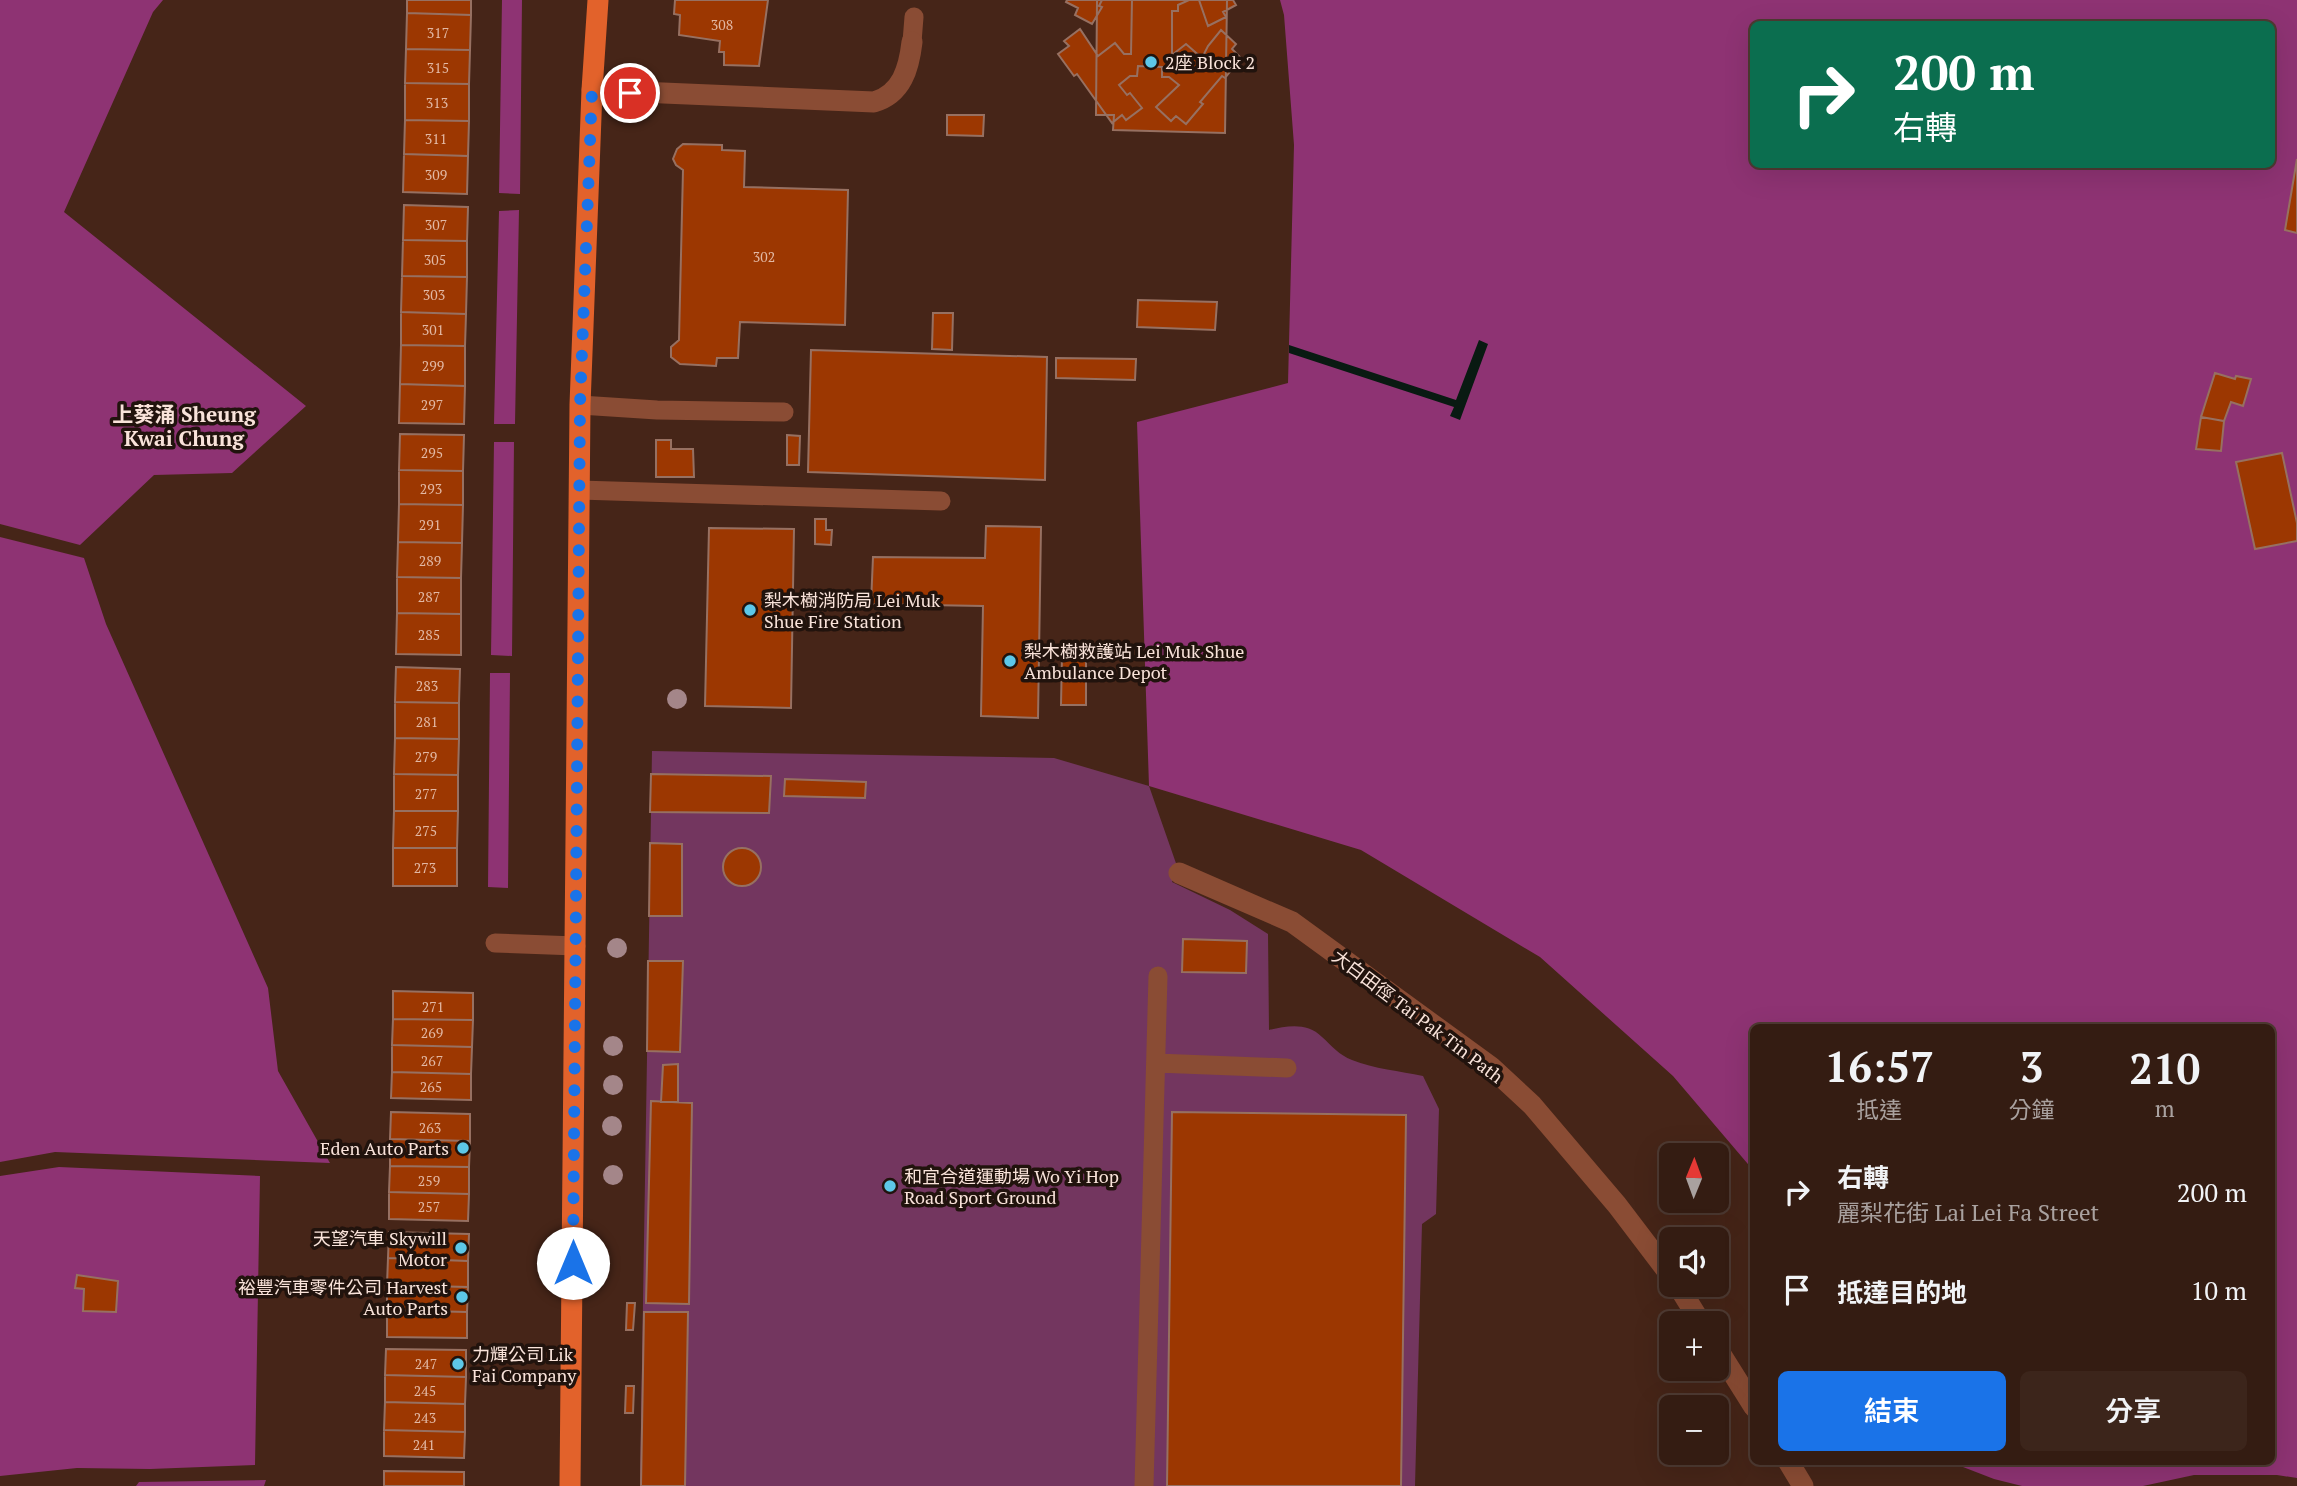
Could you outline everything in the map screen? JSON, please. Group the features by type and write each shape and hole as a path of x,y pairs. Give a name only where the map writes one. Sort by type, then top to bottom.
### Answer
{"main road":[{"path":"570,1486 580,405 598,0"}],"street":[{"path":"592,90 874,102 885,99 897,89 911,58 912,42"},
{"name":"大白田徑 Tai Pak Tin Path","path":"1179,873 1292,922 1491,1067 1540,1115 1617,1205 1659,1260"},
{"path":"1729,1367 1750,1400"},
{"path":"1790,1465 1803,1486"}],"lane":[{"path":"912,42 914,17"},
{"path":"580,405 657,410 784,412"},
{"path":"579,491 940,501"},
{"path":"495,943 576,946"},
{"path":"1144,1486 1158,976"},
{"path":"1156,1063 1287,1068"}],"shaded area":[{"path":"0,0 163,0 153,12 64,212 306,406 232,473 154,475 80,545 0,524"},
{"path":"502,0 522,0 520,194 499,193"},
{"path":"1280,0 2297,0 2297,1478 2277,1475 2194,1475 2143,1486 2022,1486 1994,1479 1961,1465 2275,1465 2275,1024 1750,1024 1750,1166 1673,1076 1540,957 1361,850 1149,786 1137,422 1288,383 1294,145 1284,15"},
{"path":"519,210 515,424 494,424 499,211"},
{"path":"1479,340 1488,344 1460,420 1450,416 1454,407 1289,353 1289,345 1456,400"},
{"path":"494,442 514,442 512,656 491,655"},
{"path":"0,537 84,558 106,624 268,988 278,1071 330,1163 55,1152 0,1162"},
{"path":"490,673 510,673 508,888 488,887"},
{"name":"和宜合道運動場 Wo Yi Hop Road Sport Ground","path":"652,751 1054,758 1149,786 1178,869 1172,882 1230,910 1268,934 1269,1030 1290,1027 1310,1029 1352,1060 1423,1076 1439,1109 1436,1214 1422,1224 1415,1486 640,1486"},
{"path":"59,1167 260,1176 255,1465 150,1469 77,1468 0,1476 0,1176"},
{"path":"266,1480 264,1486 136,1486 139,1482"}],"building":[{"path":"407,0 471,0 471,15 407,13"},
{"path":"675,0 768,0 759,66 724,65 724,52 719,52 720,41 679,35 680,15 674,14"},
{"path":"1097,0 1227,0 1225,133 1113,130 1114,115 1096,115"},
{"path":"1102,0 1099,6 1102,7 1092,24 1075,15 1078,8 1066,2"},
{"name":"2座 Block 2","path":"1132,0 1189,0 1178,5 1178,11 1172,11 1172,55 1186,44 1202,58 1221,30 1236,44 1232,49 1241,58 1200,102 1203,104 1186,124 1176,116 1171,121 1156,107 1179,85 1169,77 1162,77 1162,67 1138,66 1137,76 1130,76 1119,85 1127,95 1130,93 1142,108 1126,120 1122,115 1112,123 1077,74 1074,76 1058,54 1069,46 1064,41 1080,29 1098,56 1115,43 1124,54 1131,54"},
{"name":"2座 Block 2","path":"1199,0 1233,0 1236,5 1223,12 1226,17 1208,26"},
{"path":"407,13 471,15 470,50 406,49"},
{"path":"406,49 470,50 469,84 405,83"},
{"path":"405,83 469,84 469,121 405,120"},
{"path":"947,115 984,115 983,136 947,135"},
{"path":"405,120 469,121 468,156 404,154"},
{"path":"683,144 722,145 722,150 745,151 744,187 848,190 845,325 740,322 738,358 717,358 716,366 680,364 671,357 671,347 679,340 683,170 673,159 677,149"},
{"path":"404,154 468,156 467,194 403,192"},
{"path":"2297,159 2297,233 2285,230"},
{"path":"404,205 468,207 467,241 403,240"},
{"path":"403,240 467,241 467,277 402,276"},
{"path":"402,276 467,277 466,314 401,312"},
{"path":"1138,300 1217,302 1215,330 1137,327"},
{"path":"401,312 466,314 465,346 401,345"},
{"path":"933,313 953,313 952,350 932,349"},
{"path":"401,345 465,346 465,386 400,384"},
{"path":"811,350 1047,357 1045,480 808,472"},
{"path":"1056,358 1136,359 1135,380 1056,378"},
{"path":"2215,373 2235,379 2236,376 2251,379 2243,406 2231,402 2224,421 2201,417"},
{"path":"400,384 465,386 464,424 399,423"},
{"path":"2201,417 2224,421 2221,451 2196,449"},
{"path":"400,434 464,435 463,471 399,470"},
{"path":"787,435 800,436 799,465 787,465"},
{"path":"656,440 671,440 671,449 693,449 694,477 656,477"},
{"path":"2282,453 2297,523 2297,541 2255,549 2236,462"},
{"path":"399,470 463,471 463,505 399,504"},
{"path":"399,504 463,505 462,543 398,542"},
{"path":"815,519 826,519 826,530 832,530 831,545 815,544"},
{"name":"梨木樹救護站 Lei Muk Shue Ambulance Depot","path":"986,526 1041,527 1038,718 981,716 983,606 871,604 873,557 985,558"},
{"name":"梨木樹消防局 Lei Muk Shue Fire Station","path":"709,528 794,529 791,708 705,706"},
{"path":"398,542 462,543 461,578 397,577"},
{"path":"397,577 461,578 461,614 397,613"},
{"path":"397,613 461,614 461,655 396,654"},
{"path":"1062,655 1086,655 1086,705 1061,705"},
{"path":"396,667 460,669 459,703 395,702"},
{"path":"395,702 459,703 459,739 395,738"},
{"path":"395,738 459,739 458,775 394,774"},
{"path":"394,774 458,775 458,811 394,811"},
{"path":"651,774 771,776 769,813 650,812"},
{"path":"785,779 866,782 865,798 784,796"},
{"path":"394,811 458,811 457,848 393,848"},
{"path":"650,843 682,844 682,916 649,916"},
{"path":"393,848 457,848 457,886 393,886"},
{"path":"742,848 755,854 761,867 755,880 742,886 729,880 723,867 729,854"},
{"path":"1183,939 1247,941 1246,973 1182,972"},
{"path":"648,961 683,961 680,1052 647,1051"},
{"path":"393,991 473,993 473,1020 393,1019"},
{"path":"393,1019 473,1020 472,1047 392,1045"},
{"path":"392,1045 472,1047 471,1074 392,1072"},
{"path":"678,1064 678,1102 661,1102 663,1065"},
{"path":"392,1072 471,1074 471,1100 391,1098"},
{"path":"651,1101 692,1103 689,1304 646,1303"},
{"path":"391,1112 470,1114 470,1141 390,1139"},
{"path":"1172,1112 1406,1115 1401,1486 1167,1486"},
{"path":"390,1139 470,1141 469,1167 390,1166"},
{"path":"390,1166 469,1167 469,1194 389,1192"},
{"path":"389,1192 469,1194 468,1221 389,1219"},
{"path":"389,1232 469,1234 468,1261 388,1258"},
{"path":"388,1258 468,1261 468,1287 387,1285"},
{"path":"77,1275 118,1281 116,1312 83,1311 84,1289 75,1288"},
{"path":"387,1285 468,1287 467,1312 387,1310"},
{"path":"627,1303 635,1303 633,1330 626,1330"},
{"path":"387,1310 467,1312 467,1338 387,1337"},
{"path":"644,1312 688,1312 685,1486 641,1486"},
{"path":"386,1349 466,1350 466,1377 385,1375"},
{"path":"385,1375 466,1377 465,1404 385,1402"},
{"path":"626,1386 634,1386 633,1413 625,1413"},
{"path":"385,1402 465,1404 465,1432 384,1430"},
{"path":"384,1430 465,1432 464,1458 384,1456"},
{"path":"384,1471 464,1472 464,1486 384,1486"}],"place":[{"name":"2座 Block 2","path":"1151,62"},
{"name":"梨木樹消防局 Lei Muk Shue Fire Station","path":"750,610"},
{"name":"梨木樹救護站 Lei Muk Shue Ambulance Depot","path":"1010,661"},
{"name":"Eden Auto Parts","path":"463,1148"},
{"name":"和宜合道運動場 Wo Yi Hop Road Sport Ground","path":"890,1186"},
{"name":"天望汽車 Skywill Motor","path":"461,1248"},
{"name":"裕豐汽車零件公司 Harvest Auto Parts","path":"462,1297"},
{"name":"力輝公司 Lik Fai Company","path":"458,1364"}],"district":[{"name":"上葵涌 Sheung Kwai Chung","path":"184,426"}],"route":[{"path":"573,1263 580,405 592,90 630,93"}]}
